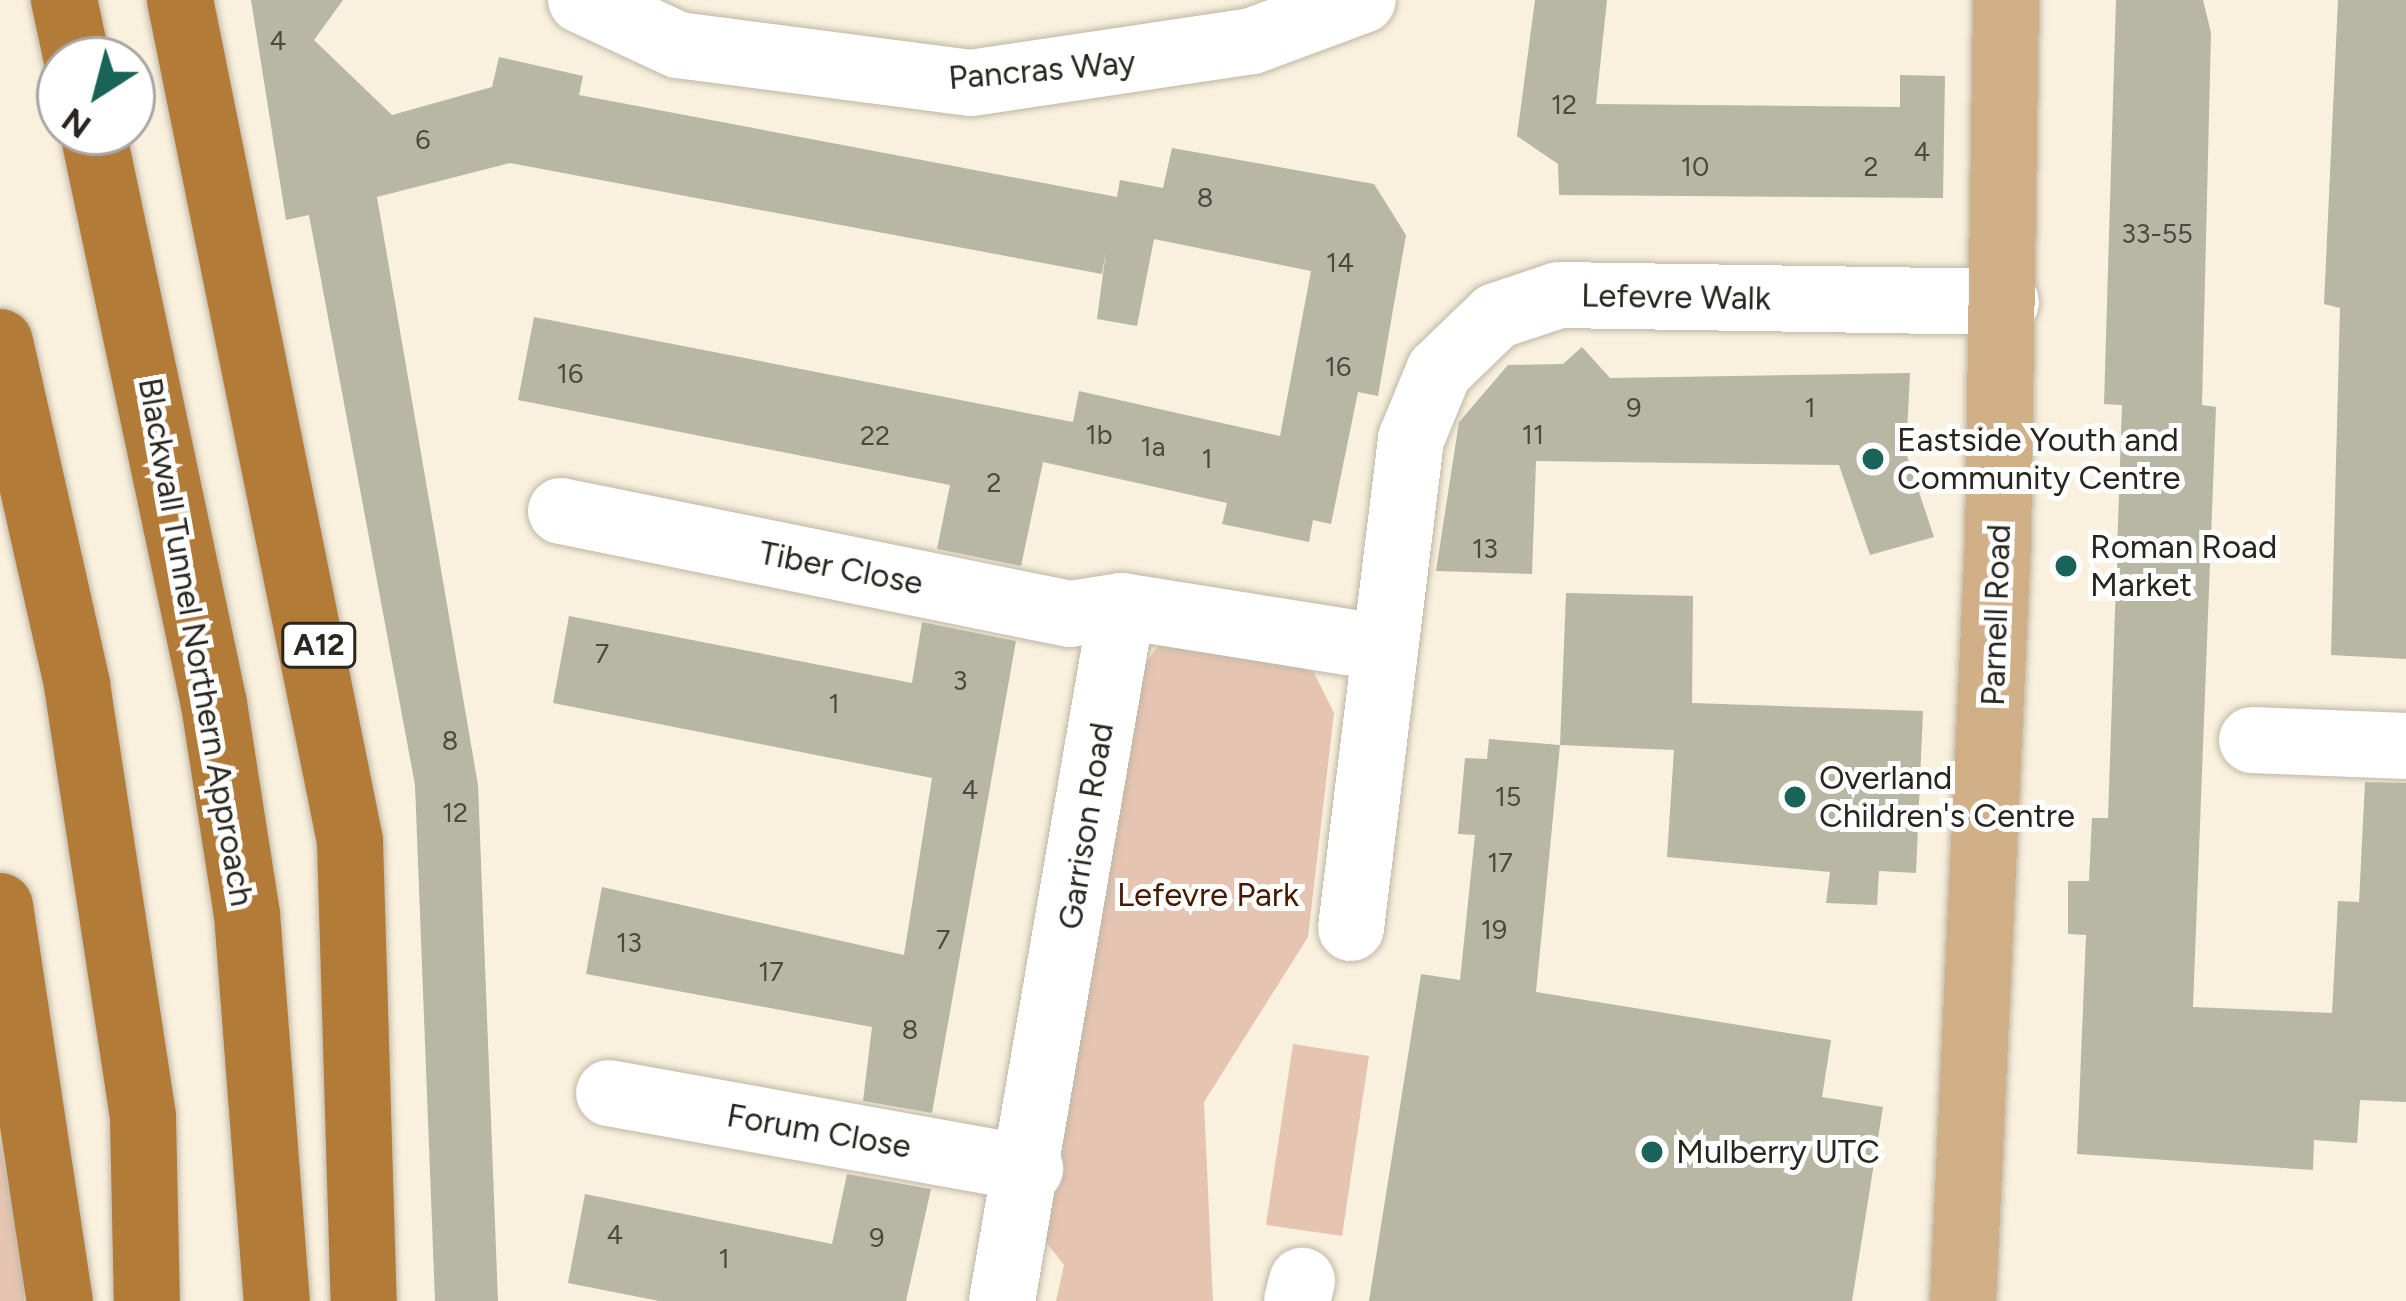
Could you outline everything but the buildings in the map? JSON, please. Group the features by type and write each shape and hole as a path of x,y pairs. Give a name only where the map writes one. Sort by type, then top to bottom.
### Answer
{"highway":[{"path":"64,0 72,36"},
{"name":"A12","path":"180,0 350,841 364,1301"},
{"name":"Blackwall Tunnel Northern Approach","path":"98,156 221,751 247,914 277,1301"},
{"path":"0,342 77,685 136,1071 147,1301"},
{"path":"0,906 60,1301"}],"main road":[{"name":"Parnell Road","path":"1963,1301 2006,302 2006,0"}],"street":[{"name":"Pancras Way","path":"581,0 678,45 971,83 1252,41 1363,0"},
{"name":"Lefevre Walk","path":"1351,928 1378,647 1411,439 1439,370 1496,316 1559,295 2006,302"},
{"name":"Tiber Close","path":"561,512 1070,614 1122,606"},
{"path":"1122,606 1378,647"},
{"name":"Garrison Road","path":"1002,1301 1030,1169 1122,606"},
{"path":"2252,740 2406,746"},
{"name":"Forum Close","path":"609,1093 1030,1169"}],"green space":[{"name":"Lefevre Park","path":"1164,638 1313,671 1334,713 1308,937 1204,1102 1213,1301 1056,1301 1064,1265 1045,1241 1139,672"},
{"path":"1293,1044 1369,1056 1342,1236 1266,1225"},
{"path":"0,1140 23,1268 24,1301 0,1301"}],"place":[{"name":"Eastside Youth and Community Centre","path":"1873,459"},
{"name":"Roman Road Market","path":"2066,566"},
{"name":"Overland Children's Centre","path":"1795,797"},
{"name":"Mulberry UTC","path":"1652,1152"}]}
